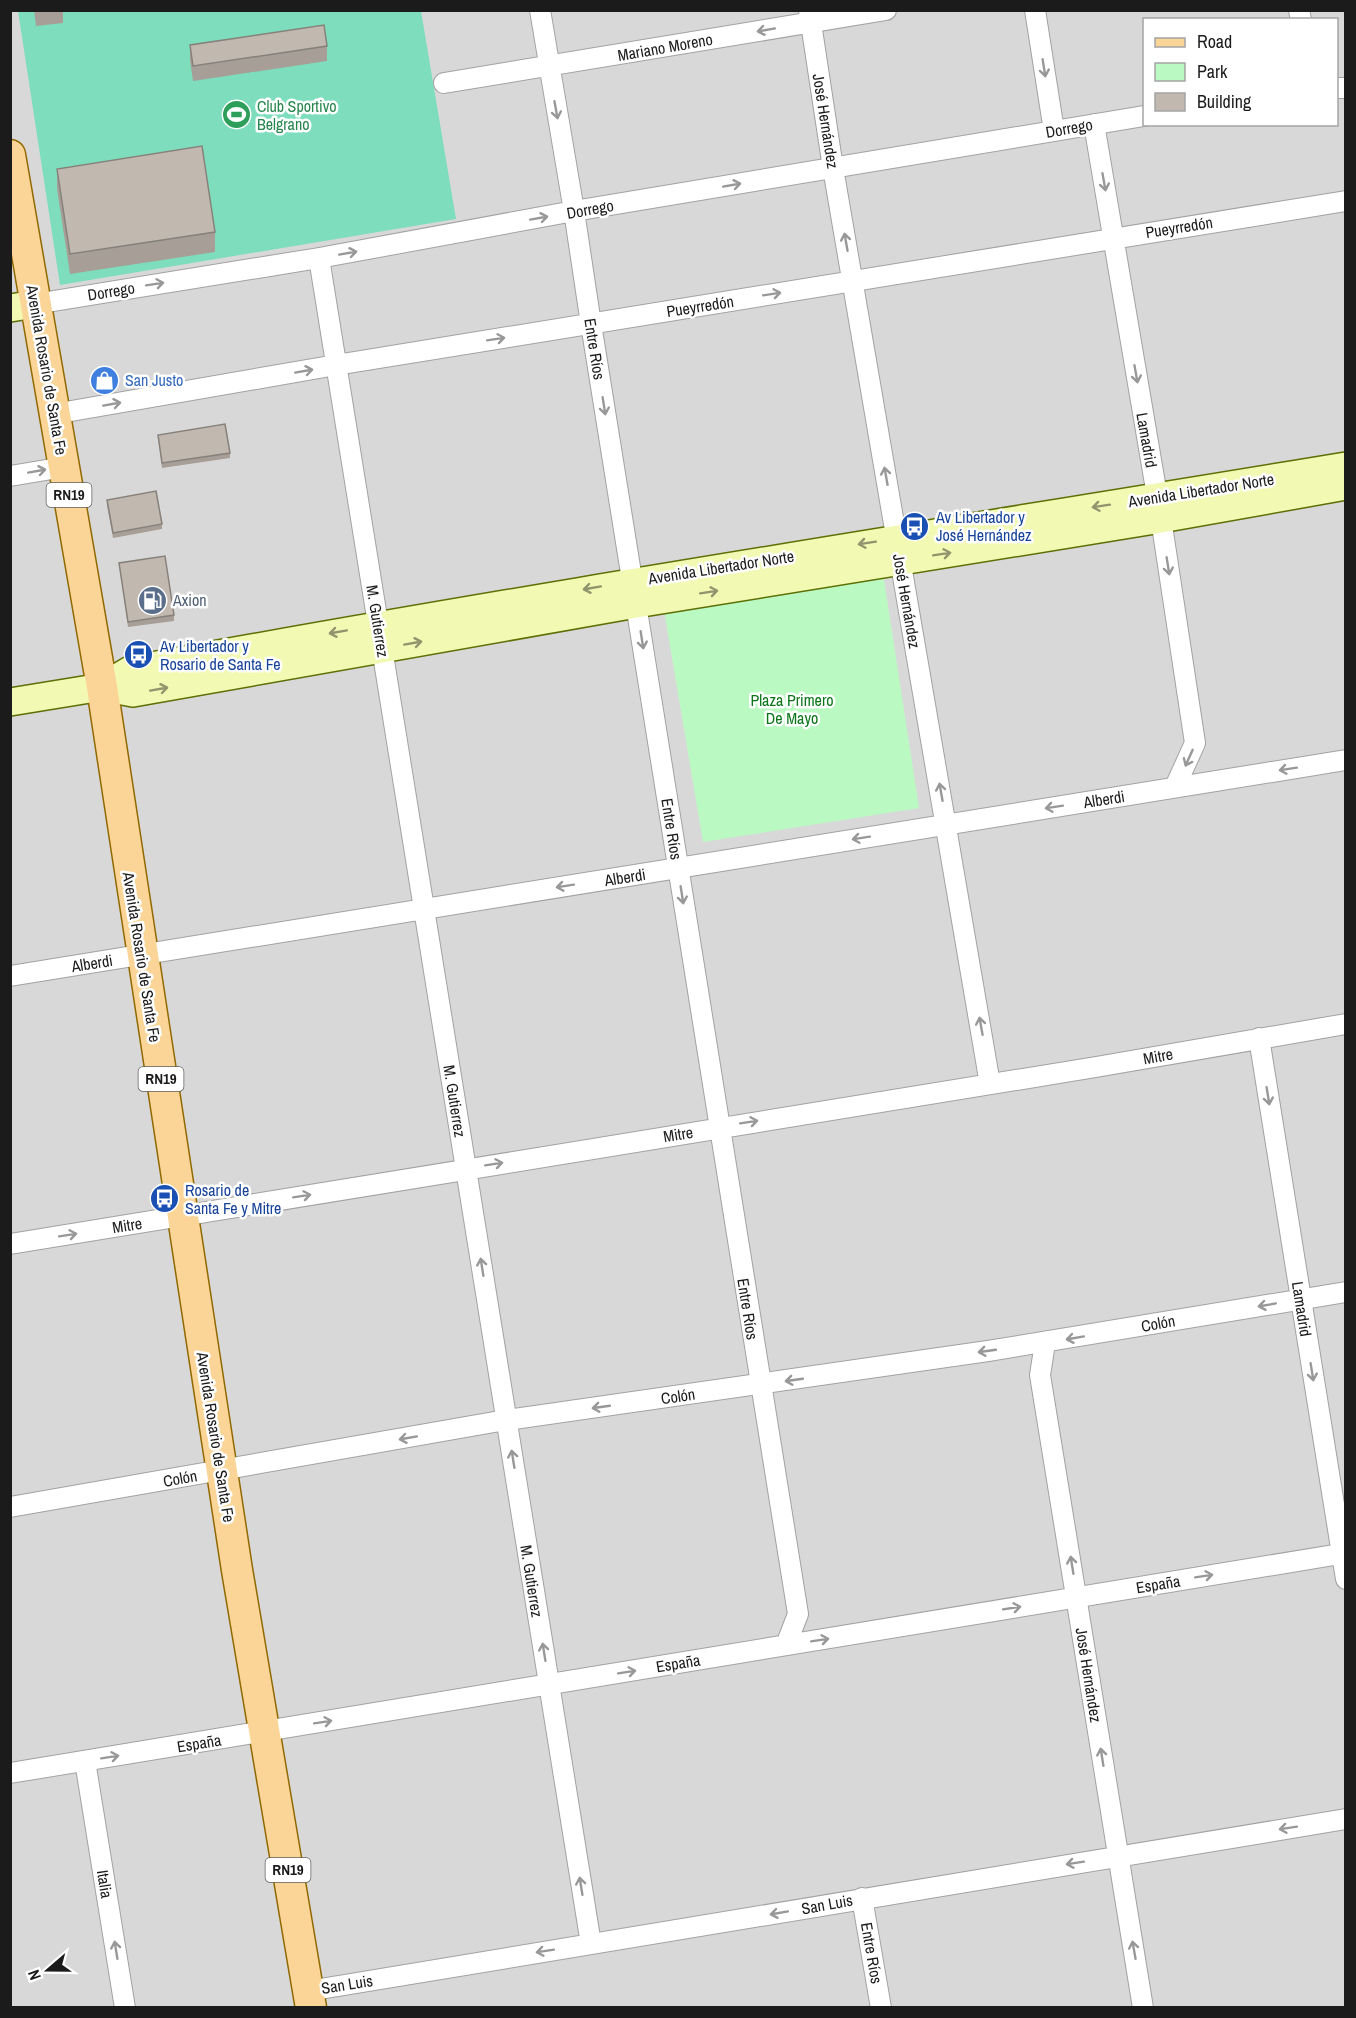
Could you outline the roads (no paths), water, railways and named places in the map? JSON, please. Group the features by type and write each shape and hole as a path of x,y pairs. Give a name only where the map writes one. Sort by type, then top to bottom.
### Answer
{"main road":[{"name":"Avenida Rosario de Santa Fe","path":"10,155 23,306 54,414 102,687 222,1471 309,1999"},
{"name":"Avenida Libertador Norte","path":"1159,508 1346,466"},
{"name":"Avenida Libertador Norte","path":"10,702 102,687 134,693 381,636 1159,508 1346,486"}],"street":[{"name":"Entre Ríos","path":"540,10 798,1614 786,1645"},
{"name":"Mariano Moreno","path":"444,83 549,67 810,17 886,10"},
{"path":"1035,10 1054,131"},
{"name":"José Hernández","path":"810,17 833,168 990,1084"},
{"name":"Dorrego","path":"23,306 319,258 574,211 1143,116"},
{"name":"Lamadrid","path":"1094,124 1196,743 1175,787"},
{"name":"Pueyrredón","path":"54,414 336,365 1346,201"},
{"name":"M. Gutierrez","path":"319,258 591,1944"},
{"path":"10,476 64,467"},
{"name":"Alberdi","path":"10,976 1346,760"},
{"name":"Mitre","path":"10,1244 1346,1024"},
{"name":"Lamadrid","path":"1259,1038 1300,1299 1344,1554 1346,1579"},
{"name":"Colón","path":"10,1507 506,1420 1045,1343 1346,1292"},
{"name":"José Hernández","path":"1045,1343 1040,1375 1143,2007"},
{"name":"España","path":"10,1773 1344,1554"},
{"name":"Italia","path":"85,1761 125,2007"},
{"name":"San Luis","path":"309,1999 591,1944 1346,1818"},
{"name":"Entre Ríos","path":"862,1898 881,2007"}],"place":[{"name":"Club Sportivo Belgrano","path":"236,115"},
{"name":"San Justo","path":"104,380"},
{"name":"Av Libertador y José Hernández","path":"915,526"},
{"name":"Axion","path":"152,600"},
{"name":"Av Libertador y Rosario de Santa Fe","path":"139,655"},
{"name":"Rosario de Santa Fe y Mitre","path":"164,1199"}],"park label":[{"name":"Plaza Primero De Mayo","path":"792,709"}]}
